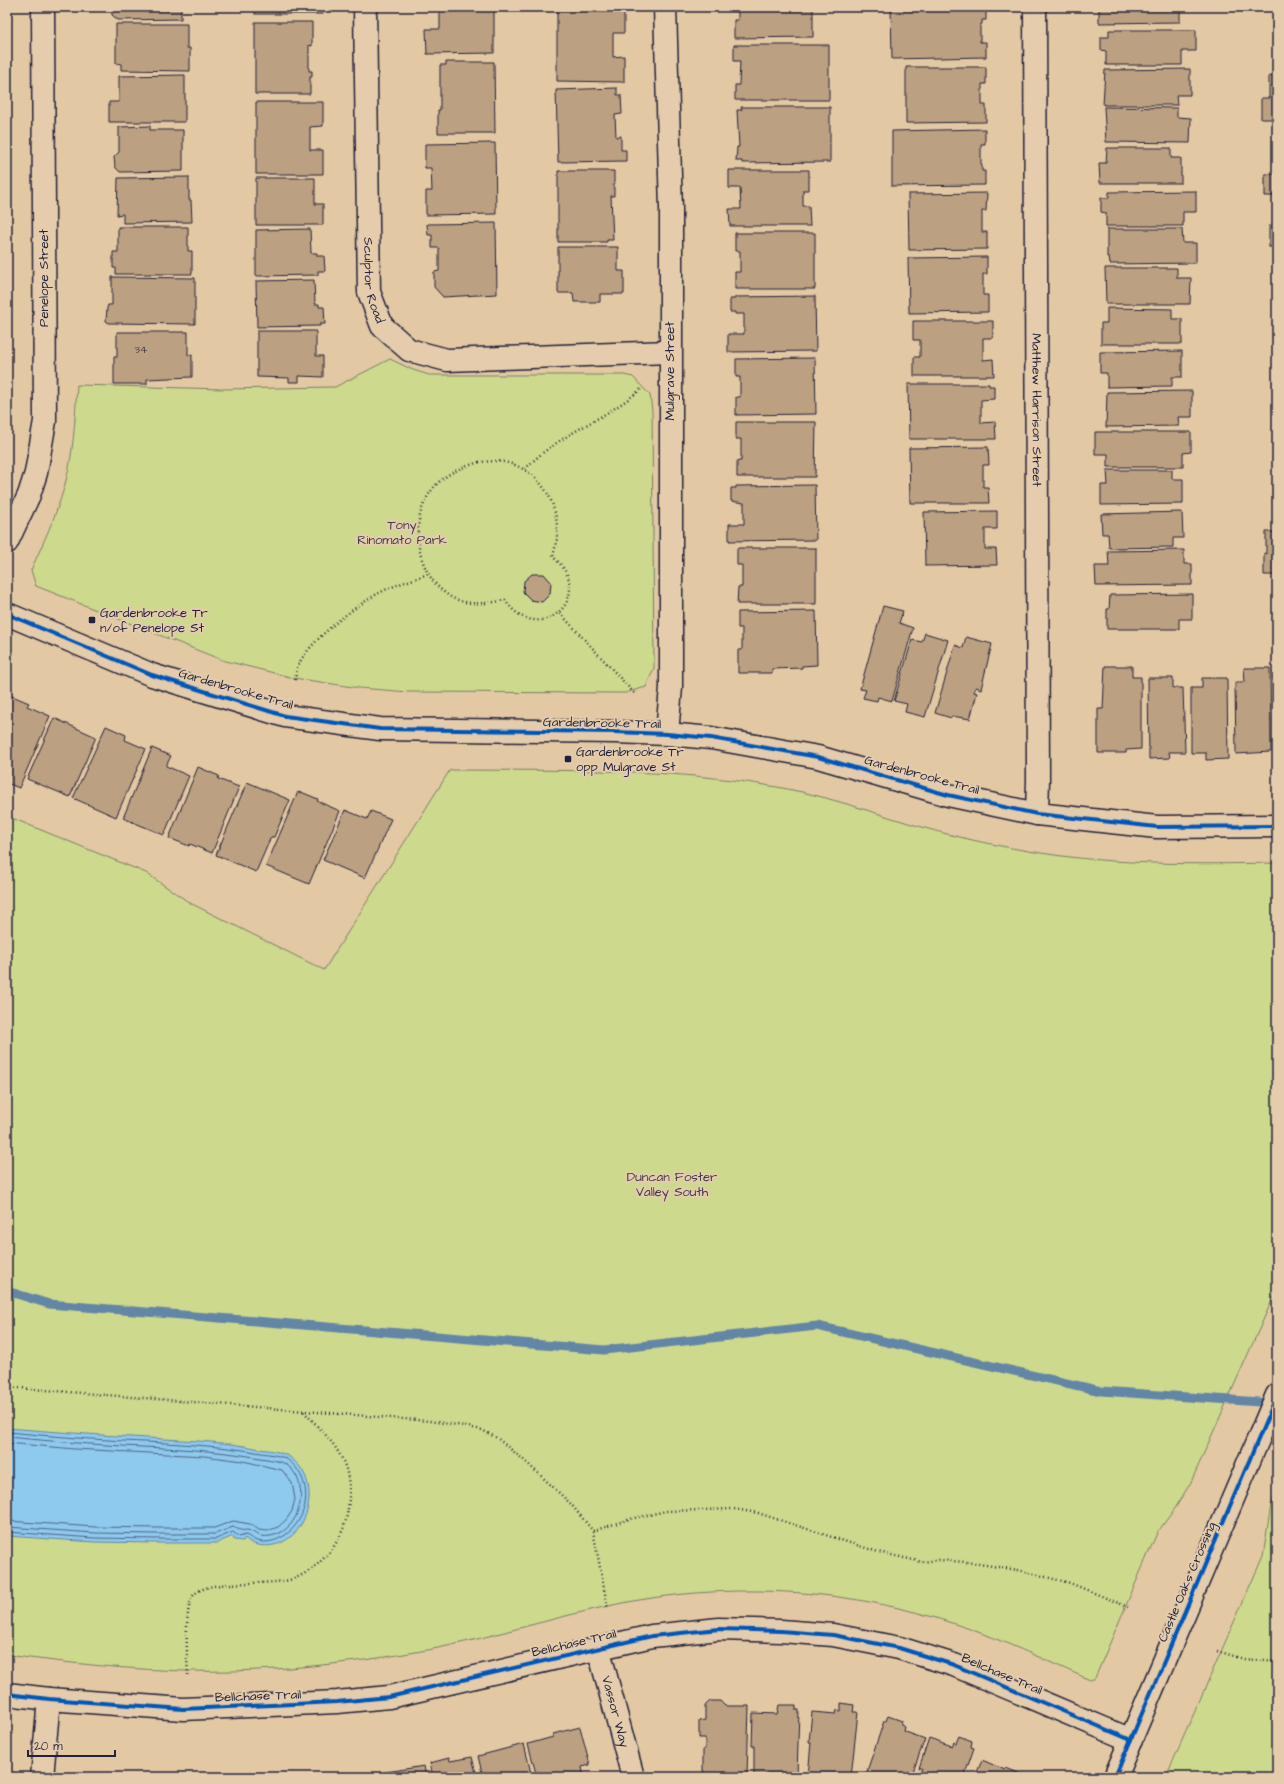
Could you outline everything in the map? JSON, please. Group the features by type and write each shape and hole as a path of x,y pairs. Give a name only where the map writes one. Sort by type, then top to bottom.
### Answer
{"street":[{"name":"Penelope Street","path":"7,542 29,495 36,473 45,421 43,7"},
{"name":"Sculptor Road","path":"365,7 369,292 382,326 409,350 447,360 670,352"},
{"name":"Mulgrave Street","path":"665,7 671,209 671,687 667,734"},
{"name":"Matthew Harrison Street","path":"1035,7 1037,814"},
{"name":"Gardenbrooke Trail","path":"7,614 152,675 285,716 380,729 667,734 711,738 818,757 948,795 1037,814 1157,826 1277,826"},
{"name":"Castle Oaks Crossing","path":"1115,1777 1277,1395"},
{"name":"Bellchase Trail","path":"7,1694 49,1699 183,1709 290,1706 381,1698 598,1647 652,1636 719,1629 781,1631 833,1635 899,1648 954,1665 1131,1740"},
{"name":"Vassor Way","path":"598,1647 633,1777"},
{"path":"42,1777 49,1699"}],"path":[{"path":"526,469 536,457 562,439 608,414 641,389"},
{"path":"479,462 503,462 526,469 536,478 548,495 556,515 557,536 553,557 565,569 570,586 566,606 560,613 544,620 532,620 521,617 512,610 505,600 487,604 469,603 452,597 437,586 428,574 418,549 418,525 424,502 438,483 457,469 479,462"},
{"path":"295,680 297,668 305,655 336,623 358,606 380,592 428,574"},
{"path":"560,613 635,694"},
{"path":"7,1387 429,1421 482,1430 497,1438 525,1461 570,1503 593,1531 608,1609"},
{"path":"188,1675 188,1614 192,1598 200,1589 289,1580 312,1570 334,1548 346,1522 350,1496 346,1469 336,1447 302,1410"},
{"path":"593,1531 630,1519 666,1511 734,1509 758,1513 878,1552 922,1562 939,1560 966,1562 1018,1570 1070,1583 1128,1607"},
{"path":"1217,1651 1244,1659 1277,1662"}],"green space":[{"name":"Tony Rinomato Park","path":"390,359 413,370 429,375 624,375 633,377 650,395 652,411 654,668 646,687 625,693 409,692 359,688 294,678 222,660 36,586 31,570 61,498 70,462 74,436 77,385 223,389 335,387"},
{"name":"Duncan Foster Valley South","path":"450,770 614,771 695,776 777,787 801,792 920,827 968,839 1043,853 1088,859 1135,862 1206,864 1277,863 1277,1289 1191,1482 1176,1507 1157,1533 1095,1678 1090,1680 987,1635 929,1616 882,1604 833,1596 760,1591 698,1593 656,1597 615,1604 433,1649 359,1661 309,1666 234,1671 177,1671 92,1665 7,1655 7,816 146,873 190,903 324,970"},
{"path":"1277,1491 1277,1777 1166,1777 1263,1556 1271,1505"}],"water":[{"path":"7,1428 212,1442 278,1452 295,1461 307,1479 309,1493 308,1507 296,1532 286,1540 273,1545 256,1545 245,1538 243,1541 234,1540 233,1536 217,1543 158,1543 94,1542 7,1536"}],"building":[{"path":"112,7 181,7 181,19 118,20 112,15"},
{"path":"255,7 323,7 323,14 255,14"},
{"path":"440,7 494,7 494,53 427,54 426,29 440,29"},
{"path":"738,7 813,7 813,37 734,38 734,20 738,20"},
{"path":"891,7 986,7 986,20 982,20 982,24 980,25 980,42 986,42 986,57 892,59"},
{"path":"1099,7 1180,7 1180,22 1099,23"},
{"path":"557,8 624,8 624,33 613,33 613,57 624,56 624,82 557,81"},
{"path":"255,22 312,22 312,46 309,45 309,71 312,71 312,77 310,77 310,94 255,94"},
{"path":"116,24 187,24 187,48 190,48 190,71 121,70 121,64 116,63"},
{"path":"1109,30 1196,30 1196,51 1182,51 1182,65 1106,65 1106,51 1101,50 1101,37 1109,37"},
{"path":"734,45 829,45 829,100 735,100 735,85 739,85 740,61 734,61"},
{"path":"446,62 494,62 495,133 438,133 438,110 440,110 440,65 446,65"},
{"path":"906,67 986,67 986,84 982,84 982,105 986,105 986,122 906,123"},
{"path":"1190,69 1190,95 1176,95 1177,105 1103,105 1105,70"},
{"path":"185,75 185,122 109,122 109,102 119,102 119,76"},
{"path":"1269,76 1277,76 1277,119 1261,119 1261,98 1269,98"},
{"path":"617,88 617,95 621,95 622,114 615,115 616,137 621,136 621,150 626,150 626,161 558,162 556,90"},
{"path":"256,102 323,102 323,126 310,127 310,150 323,150 323,174 256,174"},
{"path":"741,107 830,107 830,162 742,163 742,161 736,161 737,147 739,147 737,110 742,110"},
{"path":"1104,107 1177,108 1177,117 1191,118 1190,143 1106,142"},
{"path":"150,126 150,130 183,130 183,171 120,172 115,167 114,157 119,152 119,127"},
{"path":"1277,127 1277,170 1276,170"},
{"path":"985,129 985,144 981,144 981,164 982,171 985,171 985,185 892,186 892,131"},
{"path":"495,143 496,214 426,215 426,191 432,191 431,168 425,168 425,144"},
{"path":"1107,148 1171,148 1171,158 1181,158 1181,183 1100,183 1099,163 1106,163"},
{"path":"729,170 809,170 809,190 803,190 803,206 809,206 810,226 730,226 729,209 741,209 740,188 729,188"},
{"path":"558,171 614,171 614,196 611,196 613,240 607,240 607,242 558,242"},
{"path":"1265,174 1277,174 1277,196 1265,196"},
{"path":"189,177 189,200 191,200 192,222 123,223 123,214 117,215 118,178"},
{"path":"256,178 315,178 315,204 323,204 323,225 256,225"},
{"path":"1196,191 1196,212 1183,212 1183,226 1106,226 1106,213 1101,212 1101,198 1109,198 1109,192"},
{"path":"987,193 986,211 982,211 982,232 987,232 987,249 909,250 908,194"},
{"path":"496,223 497,294 443,297 434,287 434,272 439,271 439,248 432,248 432,235 428,235 427,224"},
{"path":"1269,226 1277,226 1277,247 1269,247"},
{"path":"118,227 188,227 188,251 192,251 192,274 116,274 116,268 113,268 113,252 118,252"},
{"path":"310,229 311,253 317,253 317,256 324,256 325,271 318,271 318,275 256,276 256,230"},
{"path":"1107,229 1182,229 1183,243 1196,243 1196,263 1110,264 1109,257 1107,257"},
{"path":"735,233 815,233 815,289 735,289 735,272 740,272 740,251 735,251"},
{"path":"558,247 618,247 618,271 624,271 624,294 600,294 600,302 574,302 573,293 558,293"},
{"path":"987,257 987,274 983,274 983,295 988,295 988,312 909,313 908,258"},
{"path":"1105,268 1177,268 1177,278 1191,278 1190,304 1106,304"},
{"path":"112,277 195,278 195,324 109,323 106,321 108,305 112,305"},
{"path":"314,280 315,304 319,304 319,307 324,307 325,324 320,324 320,326 257,327 256,281"},
{"path":"815,296 816,351 728,352 728,334 744,334 744,314 735,314 735,312 730,312 730,299 735,299 735,297"},
{"path":"1107,308 1172,309 1172,319 1182,319 1182,344 1101,344 1101,323 1107,323"},
{"path":"913,321 993,321 993,338 983,338 983,360 993,359 994,376 914,376 914,357 920,357 920,340 913,340"},
{"path":"257,331 316,331 316,356 323,356 323,377 299,376 299,382 289,382 289,378 257,377"},
{"path":"117,332 188,332 188,355 192,355 192,377 147,379 147,384 114,384 114,357 117,357"},
{"path":"1182,351 1182,377 1172,377 1172,386 1107,387 1107,373 1100,373 1100,352"},
{"path":"815,358 816,414 736,415 736,397 740,397 740,377 736,377 736,359"},
{"path":"908,384 989,384 989,386 994,386 994,399 981,400 981,423 995,422 996,439 909,439"},
{"path":"1192,391 1192,417 1178,417 1179,426 1106,427 1107,392"},
{"path":"736,422 816,422 815,477 737,477 737,461 741,461 741,439 736,439"},
{"path":"1095,432 1191,432 1191,452 1183,453 1183,467 1108,467 1108,454 1095,454"},
{"path":"988,447 989,465 983,465 983,487 988,487 989,503 910,503 909,448"},
{"path":"1107,470 1172,470 1172,479 1183,479 1183,504 1101,505 1101,485 1108,485"},
{"path":"815,485 816,540 729,541 729,524 744,524 744,503 731,501 731,488 736,488 736,486"},
{"path":"997,511 997,529 985,529 985,549 996,549 997,565 925,566 924,512"},
{"path":"1182,512 1183,538 1173,538 1173,547 1109,548 1108,534 1102,534 1101,514"},
{"path":"1266,532 1277,532 1277,575 1264,575"},
{"path":"737,548 816,548 816,604 737,604 738,587 742,587 742,565 737,565"},
{"path":"1184,550 1184,564 1192,564 1192,585 1096,586 1095,566 1109,566 1108,551"},
{"path":"532,574 544,574 551,582 550,594 542,602 531,600 523,592 524,581"},
{"path":"1192,594 1192,619 1179,619 1179,629 1107,629 1107,609 1109,609 1110,595"},
{"path":"883,606 903,611 899,623 913,628 892,701 878,697 877,701 863,698 866,690 860,689"},
{"path":"816,611 817,665 802,666 802,668 772,669 772,673 738,673 738,650 742,650 742,628 738,628 738,612"},
{"path":"925,633 948,640 925,717 905,712 907,704 894,701 912,640 922,642"},
{"path":"966,637 992,644 981,689 976,687 974,692 977,693 970,719 952,716 951,718 935,713 955,645 963,648"},
{"path":"1105,666 1132,666 1132,677 1141,677 1141,749 1126,750 1126,753 1098,753 1098,709 1103,709"},
{"path":"1244,668 1270,668 1271,752 1236,754 1235,682 1245,682"},
{"path":"1148,678 1173,678 1173,688 1183,688 1185,752 1169,752 1170,758 1149,759"},
{"path":"1202,678 1227,678 1228,759 1206,760 1206,753 1191,753 1191,688 1202,688"},
{"path":"10,695 29,703 27,706 50,716 19,788 7,783 7,698"},
{"path":"54,718 96,737 70,797 27,779"},
{"path":"106,726 126,735 125,740 146,749 116,817 73,798"},
{"path":"152,748 171,756 166,766 189,776 164,835 123,818"},
{"path":"198,767 219,776 218,779 239,787 212,853 190,844 189,846 169,838"},
{"path":"247,782 290,800 274,837 271,837 256,872 216,855"},
{"path":"298,792 318,799 317,801 340,811 309,884 266,866"},
{"path":"345,810 367,819 371,811 391,819 365,878 323,860"},
{"path":"710,1701 720,1701 725,1706 749,1706 747,1777 705,1777 705,1772 703,1771 703,1749 705,1749 705,1738 699,1738 699,1721 705,1720 705,1706"},
{"path":"841,1703 854,1705 853,1712 858,1712 851,1777 808,1777 812,1712 836,1714 837,1710 841,1711"},
{"path":"779,1705 796,1705 796,1710 799,1710 797,1777 754,1777 754,1746 752,1746 753,1713 777,1714"},
{"path":"888,1716 902,1721 901,1725 904,1727 903,1731 925,1739 911,1777 865,1777 884,1721 886,1721"},
{"path":"580,1727 590,1765 582,1767 584,1777 537,1777 528,1744 553,1737 553,1734"},
{"path":"959,1736 972,1741 971,1747 974,1748 964,1777 919,1777 922,1768 919,1768 929,1738 952,1746 954,1742 956,1743"},
{"path":"524,1744 532,1777 483,1777 478,1756"},
{"path":"472,1757 477,1777 433,1777 430,1763 449,1758 450,1761"},
{"path":"982,1760 1005,1770 1006,1768 1026,1776 975,1777"},
{"path":"424,1766 426,1777 381,1777 380,1773"}],"waterway":[{"path":"7,1291 49,1304 604,1350 817,1326 1101,1391 1274,1403"}],"cycle path":[{"path":"7,614 152,675 285,716 380,729 615,732 667,734 711,738 818,757 948,795 1037,814 1157,827 1277,826"},
{"path":"1115,1777 1277,1395"},
{"path":"7,1694 49,1699 183,1709 337,1702 389,1697 652,1636 719,1629 781,1631 833,1635 899,1648 954,1665 1131,1740"}],"place":[{"name":"Gardenbrooke Tr n/of Penelope St","path":"92,620"},
{"name":"Gardenbrooke Tr opp Mulgrave St","path":"568,759"}]}
